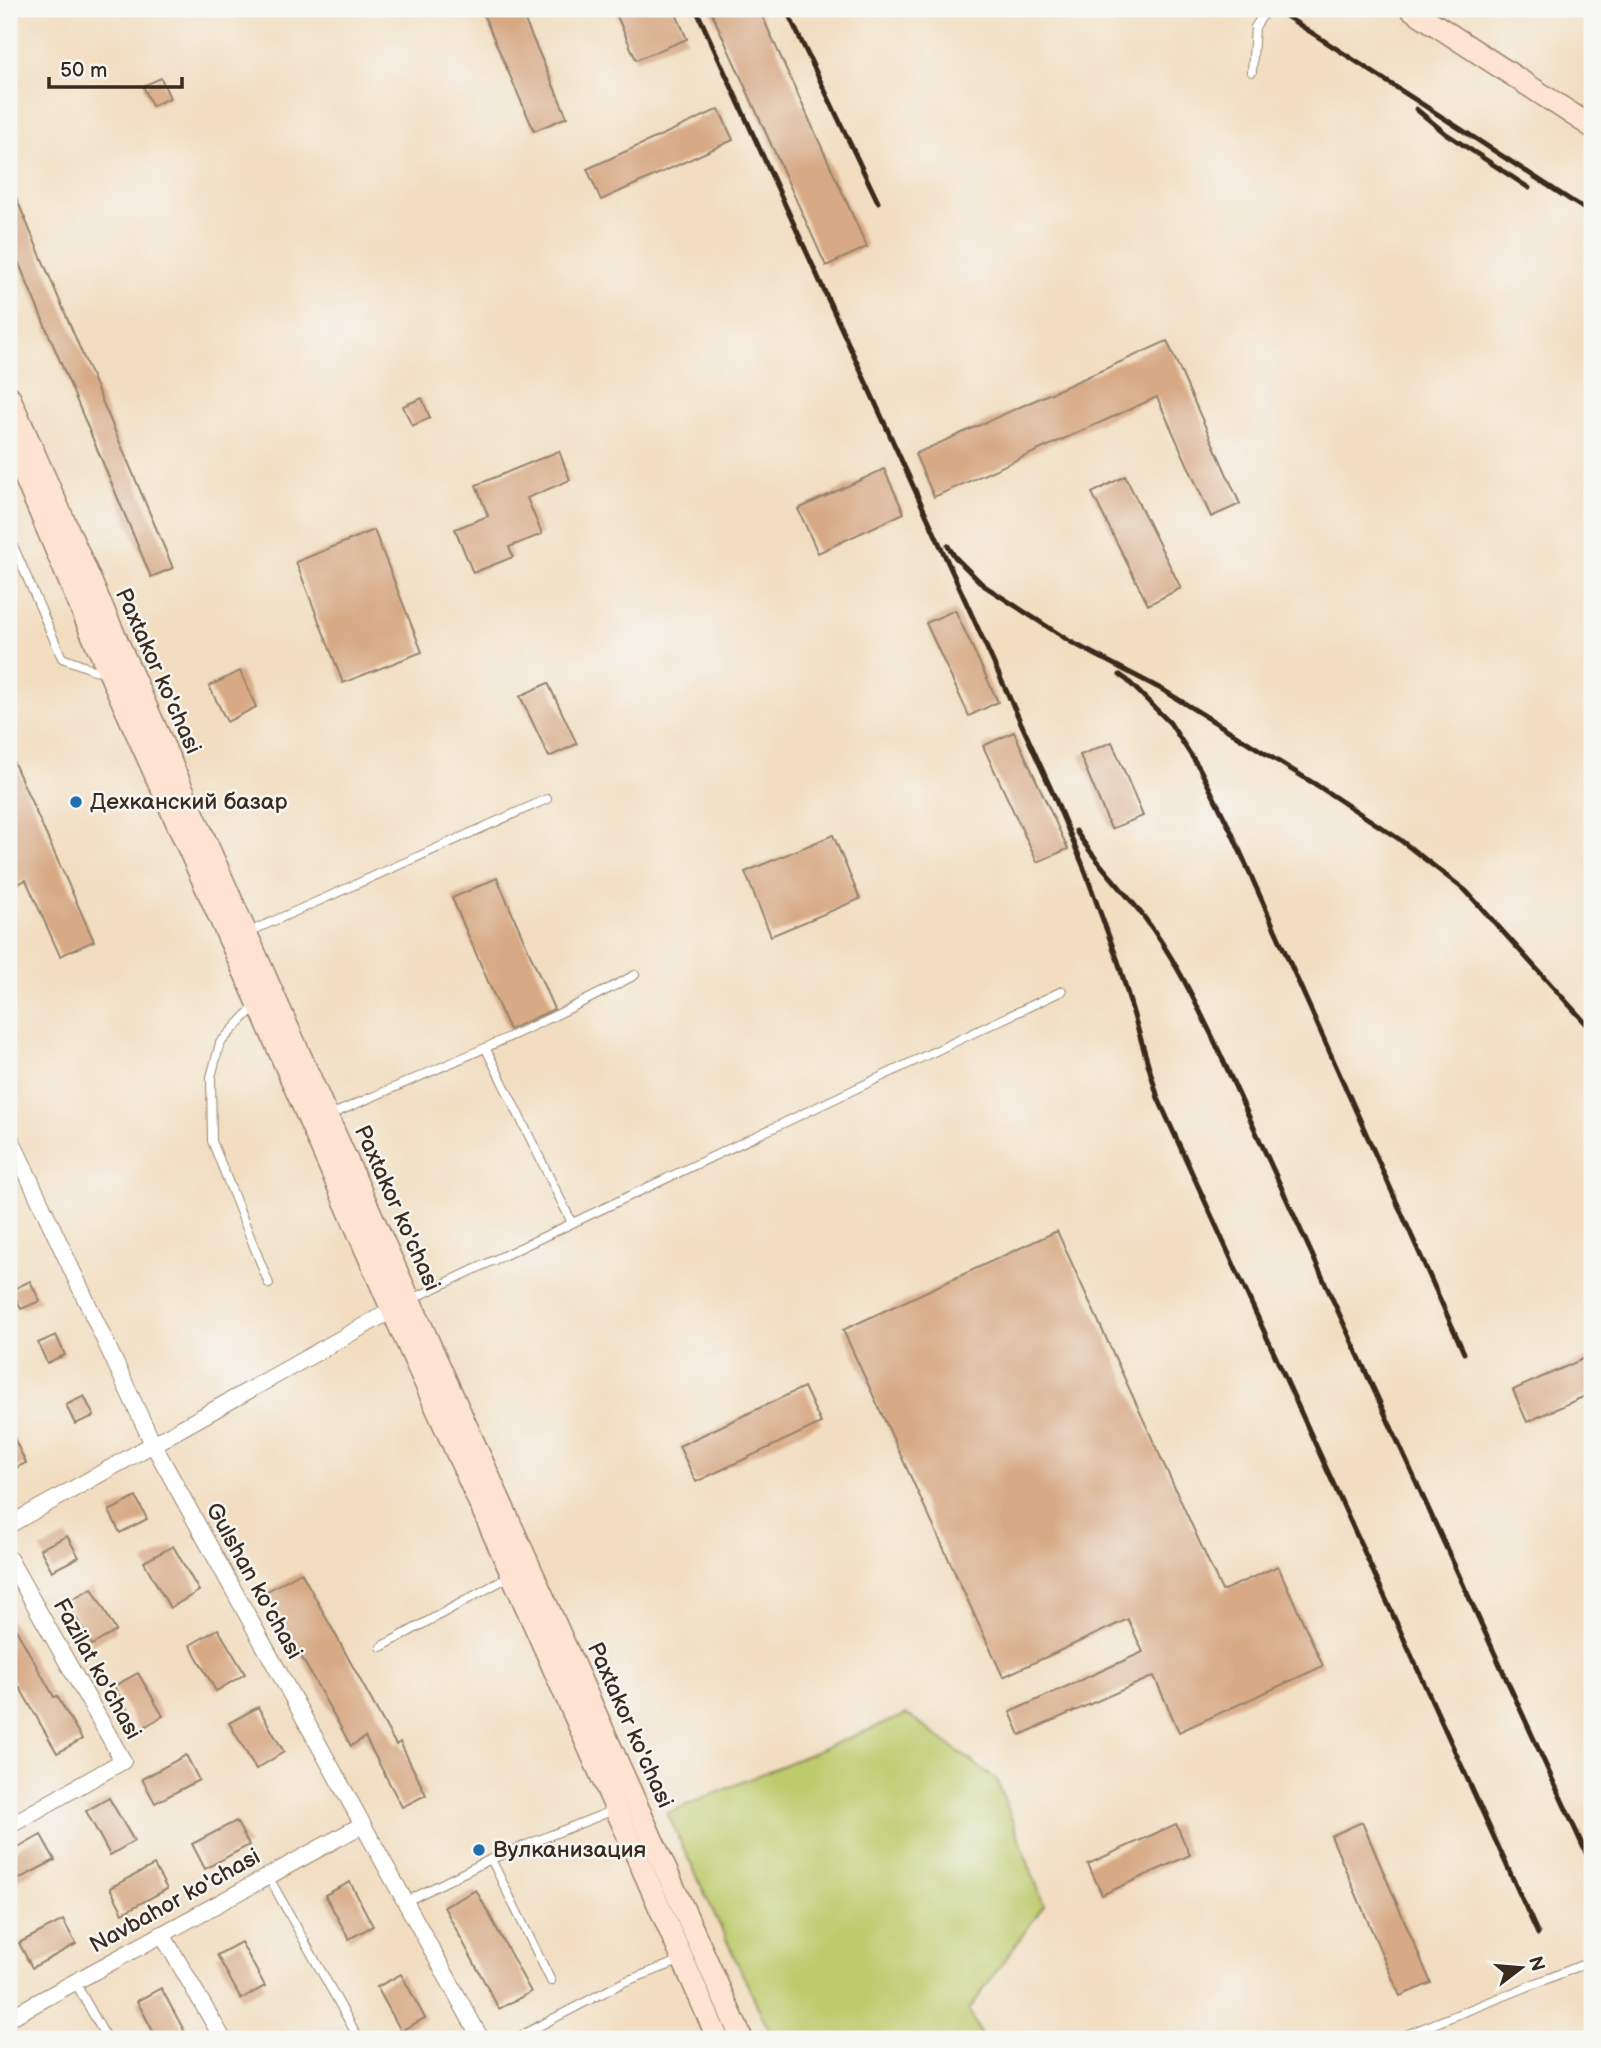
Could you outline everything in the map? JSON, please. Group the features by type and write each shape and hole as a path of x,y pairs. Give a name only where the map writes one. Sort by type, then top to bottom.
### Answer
{"main road":[{"path":"1411,9 1592,127"},
{"name":"Paxtakor ko'chasi","path":"9,396 327,1116 512,1575 718,2039"},
{"name":"Paxtakor ko'chasi","path":"9,440 111,677 258,1003 742,2039"}],"street":[{"name":"Gulshan ko'chasi","path":"9,1135 153,1444 481,2039"},
{"path":"9,1525 401,1305"},
{"name":"Fazilat ko'chasi","path":"9,1559 123,1761 9,1826"},
{"name":"Navbahor ko'chasi","path":"9,2018 362,1825"},
{"path":"162,1934 223,2039"}],"lane":[{"path":"1252,72 1255,27 1267,9"},
{"path":"9,536 62,658 111,677"},
{"path":"246,934 547,799"},
{"path":"327,1116 486,1049 574,1008 635,975"},
{"path":"401,1305 1062,991"},
{"path":"258,1003 220,1043 211,1077 212,1141 269,1284"},
{"path":"486,1049 572,1223"},
{"path":"382,1647 512,1575"},
{"path":"405,1902 491,1859 617,1809"},
{"path":"491,1859 551,1981"},
{"path":"268,1876 359,2039"},
{"path":"514,2039 624,1982 682,1960"},
{"path":"1396,2039 1592,1961"},
{"path":"75,1982 107,2039"}],"green space":[{"path":"907,1714 997,1780 1044,1905 969,2010 983,2039 773,2039 667,1813"}],"building":[{"path":"481,9 520,9 567,117 534,131"},
{"path":"614,9 674,9 687,39 636,60"},
{"path":"710,9 759,9 867,247 826,266"},
{"path":"161,78 170,98 152,106 143,86"},
{"path":"719,109 733,140 601,200 587,169"},
{"path":"9,181 173,568 151,577 9,240"},
{"path":"1167,341 1240,504 1211,517 1157,397 934,497 915,454"},
{"path":"422,398 430,418 412,426 403,406"},
{"path":"559,451 570,480 527,498 542,534 509,547 513,557 473,573 455,529 488,516 476,485"},
{"path":"884,469 904,513 818,553 798,509"},
{"path":"1125,476 1181,588 1148,605 1092,493"},
{"path":"374,530 422,652 343,683 296,562"},
{"path":"955,610 998,702 969,716 926,623"},
{"path":"240,671 256,707 227,722 209,686"},
{"path":"548,683 577,744 549,757 520,696"},
{"path":"1014,732 1068,849 1037,862 983,746"},
{"path":"1112,742 1143,816 1111,829 1080,755"},
{"path":"9,752 94,941 60,956 26,880 9,888"},
{"path":"833,835 860,899 771,936 745,872"},
{"path":"497,878 554,1009 509,1030 452,898"},
{"path":"1057,1231 1222,1591 1278,1566 1323,1666 1179,1732 1154,1676 1020,1735 1010,1712 1143,1652 1128,1619 1003,1677 843,1330"},
{"path":"30,1281 40,1301 21,1309 12,1290"},
{"path":"56,1335 65,1355 47,1363 38,1343"},
{"path":"1592,1355 1592,1393 1527,1422 1513,1390"},
{"path":"804,1387 821,1423 696,1482 679,1446"},
{"path":"84,1396 94,1416 75,1424 66,1405"},
{"path":"9,1428 26,1463 9,1471"},
{"path":"136,1497 147,1519 120,1533 109,1511"},
{"path":"67,1536 79,1557 52,1571 40,1549"},
{"path":"173,1546 199,1591 170,1608 144,1562"},
{"path":"301,1572 396,1745 400,1742 426,1795 402,1807 365,1737 351,1746 264,1593"},
{"path":"92,1588 116,1631 92,1645 67,1602"},
{"path":"9,1617 54,1697 57,1696 82,1739 57,1753 9,1673"},
{"path":"218,1629 245,1674 216,1691 190,1645"},
{"path":"138,1673 163,1716 139,1730 114,1686"},
{"path":"258,1707 284,1752 256,1769 229,1723"},
{"path":"186,1755 199,1780 155,1803 142,1779"},
{"path":"109,1798 134,1841 110,1855 86,1811"},
{"path":"236,1821 249,1845 205,1869 192,1844"},
{"path":"1362,1822 1431,1983 1400,1996 1331,1836"},
{"path":"1176,1824 1190,1855 1102,1895 1088,1864"},
{"path":"41,1835 55,1860 9,1884 9,1853"},
{"path":"154,1865 167,1889 123,1913 110,1888"},
{"path":"350,1882 373,1926 349,1939 325,1895"},
{"path":"476,1890 531,1992 499,2009 444,1907"},
{"path":"63,1920 76,1944 32,1968 19,1943"},
{"path":"241,1942 265,1986 241,1999 217,1955"},
{"path":"401,1974 425,2018 401,2031 377,1987"},
{"path":"161,1988 185,2032 172,2039 157,2039 137,2001"}],"railway":[{"path":"696,9 1051,789 1118,961 1158,1098 1538,1934"},
{"path":"786,9 878,202"},
{"path":"1275,9 1592,214"},
{"path":"1416,109 1445,133 1529,188"},
{"path":"948,546 955,557 983,585 1071,642 1163,690 1399,839 1466,891 1592,1030"},
{"path":"1120,675 1170,723 1200,769 1231,831 1464,1353"},
{"path":"1076,831 1154,931 1197,1005 1592,1866"}],"place":[{"name":"Дехканский базар","path":"76,802"},
{"name":"Вулканизация","path":"479,1850"}]}
